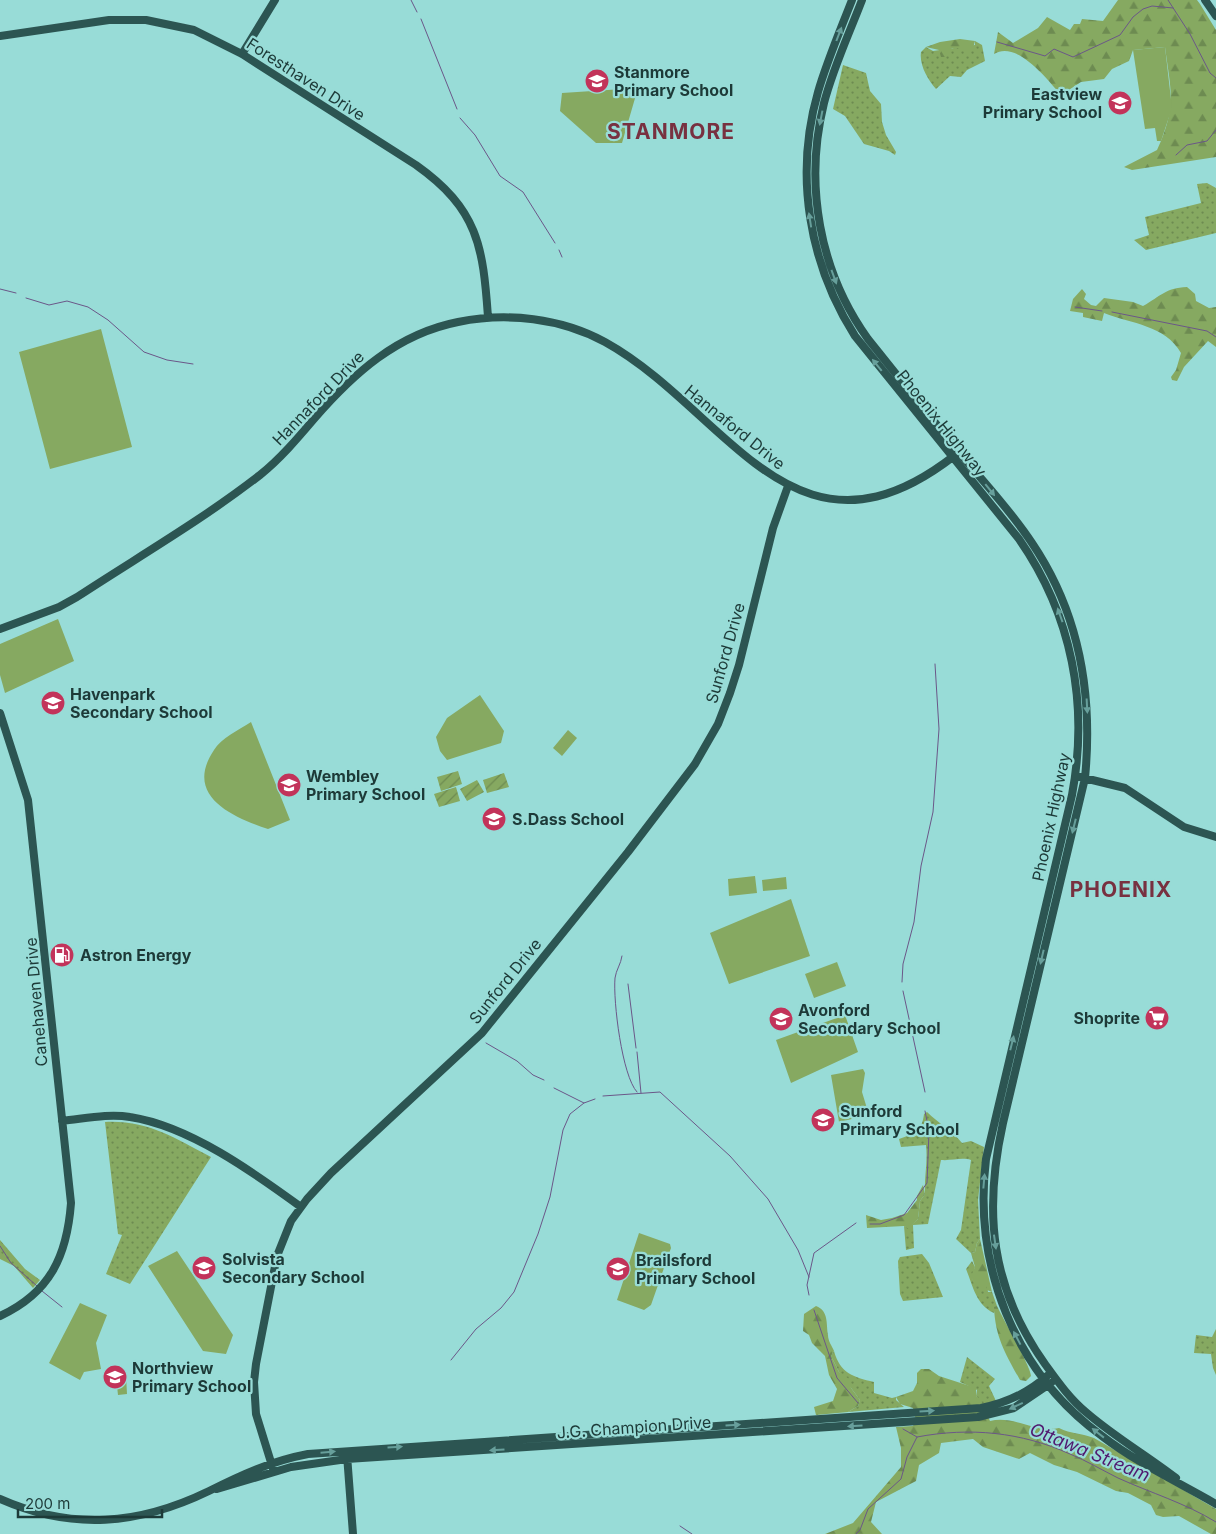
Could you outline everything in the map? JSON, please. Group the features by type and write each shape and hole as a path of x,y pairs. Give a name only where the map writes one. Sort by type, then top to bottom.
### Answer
{"main road":[{"path":"242,54 275,0"},
{"name":"Phoenix Highway","path":"852,0 826,68 810,126 806,189 814,243 831,292 850,329 1030,554 1058,610 1070,647 1078,694 1079,742 1076,776 986,1159 983,1185 985,1234 995,1284 1014,1331 1032,1363 1046,1382 1076,1415 1100,1436 1163,1476 1216,1504"},
{"name":"Phoenix Highway","path":"862,0 834,71 820,123 815,186 822,237 837,286 859,326 1032,542 1050,572 1064,602 1077,641 1086,684 1088,747 1085,778 1005,1114 993,1174 993,1227 1004,1284 1029,1341 1053,1376 1087,1413 1184,1486"},
{"path":"1205,0 1216,16"},
{"name":"Foresthaven Drive","path":"0,36 93,22 146,20 194,30 242,54 416,165 451,194 469,220 479,243 485,271 488,317"},
{"name":"Hannaford Drive","path":"0,629 59,607 77,597 260,475 283,455 355,376 395,346 445,325 488,317 526,318 560,324 602,341 638,364 755,464 800,492 825,498 874,497 913,483 960,452"},
{"name":"Sunford Drive","path":"274,1472 256,1414 254,1396 256,1364 277,1256 290,1221 300,1207 331,1174 482,1033 628,852 695,764 718,724 730,693 739,665 772,528 788,486"},
{"name":"Canehaven Drive","path":"0,713 28,800 71,1203 69,1226 61,1257 37,1292 0,1316"},
{"path":"1076,776 1125,788 1184,827 1216,838"},
{"path":"62,1121 121,1116 145,1120 227,1156 300,1207"},
{"path":"1030,1390 1037,1376 1032,1363"},
{"name":"J.G. Champion Drive","path":"208,1491 304,1464 347,1459 978,1417 1014,1408 1053,1376"},
{"name":"J.G. Champion Drive","path":"0,1499 49,1517 86,1521 109,1521 161,1510 208,1491 270,1462 308,1454 981,1408 1011,1400 1046,1382"},
{"path":"347,1450 353,1534"}],"green space":[{"path":"1118,0 1197,0 1200,4 1216,30 1216,157 1132,170 1124,167 1157,150 1168,122 1171,99 1165,47 1133,50 1129,61 1112,69 1104,79 1081,82 1061,95 1040,71 1022,57 1012,52 1003,51 994,54 998,32 1013,43 1038,28 1047,17 1070,30 1074,24 1080,24 1082,19 1103,21"},
{"path":"960,39 975,41 973,48 962,51 959,48 952,48 946,57 941,57 939,50 926,47 940,42"},
{"path":"975,41 982,45 985,61 967,70 961,77 950,76 936,89 925,72 921,62 921,52 926,47 933,51 975,45"},
{"path":"1165,47 1172,108 1161,141 1157,141 1155,128 1145,129 1133,50"},
{"path":"843,65 866,73 870,91 881,104 882,122 886,135 896,152 895,155 889,151 864,144 845,116 833,109"},
{"path":"638,88 622,143 596,143 560,111 562,93"},
{"path":"1207,183 1216,188 1216,233 1146,250 1134,240 1149,235 1145,217 1201,203 1197,184"},
{"path":"1187,287 1195,294 1196,301 1209,308 1216,307 1216,347 1208,341 1184,367 1177,381 1172,380 1171,377 1176,370 1181,353 1166,336 1147,327 1104,313 1102,321 1083,317 1083,313 1070,311 1073,299 1082,289 1086,294 1084,299 1091,305 1096,306 1104,298 1133,302 1143,306 1168,291"},
{"path":"101,329 132,447 50,469 19,352"},
{"path":"58,619 74,661 5,693 0,675 0,644"},
{"path":"480,695 504,731 501,743 447,760 440,751 436,737 447,718"},
{"path":"251,722 290,820 268,829 227,811 208,792 204,780 206,766 217,746"},
{"path":"568,730 577,738 562,756 553,748"},
{"path":"458,771 462,784 441,791 437,777"},
{"path":"504,773 509,787 487,793 483,780"},
{"path":"477,780 484,792 467,801 460,789"},
{"path":"456,787 460,801 439,807 434,794"},
{"path":"755,876 757,893 729,896 728,879"},
{"path":"786,877 787,889 763,891 762,880"},
{"path":"791,899 810,956 729,984 710,933"},
{"path":"837,962 846,986 814,998 805,974"},
{"path":"845,1015 858,1052 791,1083 776,1040"},
{"path":"863,1069 865,1073 862,1092 869,1115 839,1122 831,1075"},
{"path":"927,1112 962,1143 971,1141 984,1147 978,1200 980,1239 975,1252 971,1253 956,1239 961,1230 971,1160 964,1159 941,1160 928,1224 913,1225 914,1248 906,1250 904,1226 909,1228 918,1219 920,1201 925,1194 926,1145 901,1147 899,1139 917,1131 922,1124 924,1114"},
{"path":"105,1122 120,1122 148,1127 173,1137 211,1157 130,1284 106,1274 122,1235 118,1234"},
{"path":"923,1185 925,1194 920,1201 918,1219 909,1229 904,1226 867,1228 866,1215 881,1220 907,1213 917,1200"},
{"path":"639,1233 670,1244 671,1248 651,1305 644,1310 617,1300"},
{"path":"980,1239 992,1292 987,1290 986,1284 982,1286 974,1284 971,1276 975,1267 971,1253 975,1252"},
{"path":"0,1240 25,1269 40,1280 33,1288 14,1266 0,1259"},
{"path":"177,1251 233,1335 226,1354 203,1351 148,1266"},
{"path":"922,1254 929,1263 943,1297 903,1301 900,1294 898,1261 900,1257"},
{"path":"972,1261 975,1267 972,1279 987,1284 988,1292 992,1292 997,1306 994,1313 983,1305 973,1288 966,1269"},
{"path":"80,1303 107,1315 96,1343 101,1369 84,1372 80,1380 49,1363"},
{"path":"816,1306 825,1314 829,1339 834,1351 831,1356 839,1372 849,1379 851,1388 860,1400 858,1406 848,1412 816,1415 814,1407 833,1401 837,1389 829,1375 825,1356 812,1343 809,1335 803,1331 804,1314"},
{"path":"997,1306 1030,1371 1031,1376 1026,1381 1020,1380 1002,1345 995,1318 994,1307"},
{"path":"1216,1329 1216,1375 1211,1354 1194,1353 1196,1335 1212,1337"},
{"path":"834,1351 840,1364 848,1373 874,1382 874,1393 892,1398 896,1397 896,1400 904,1407 848,1412 858,1406 860,1400 839,1372 831,1356"},
{"path":"967,1357 995,1379 989,1386 996,1401 983,1405 976,1396 977,1390 960,1382"},
{"path":"921,1369 929,1369 939,1376 976,1388 976,1396 980,1399 990,1421 1007,1420 1042,1428 1059,1428 1094,1438 1216,1509 1216,1534 1211,1534 1179,1516 1163,1517 1156,1515 1151,1505 1128,1493 1116,1491 1077,1472 1054,1465 1030,1453 1019,1459 983,1447 973,1439 941,1443 939,1453 919,1465 916,1481 876,1502 871,1522 882,1534 825,1534 853,1523 901,1467 901,1448 896,1427 913,1426 916,1420 913,1408 900,1404 896,1397 913,1391 917,1383 917,1373"},
{"path":"126,1376 127,1394 118,1395 116,1377"}],"waterway":[{"path":"411,0 417,12"},
{"path":"1168,0 1190,34 1210,73 1216,78"},
{"path":"997,42 1045,56 1054,49 1073,57 1120,35 1133,17 1143,9 1152,6 1173,8"},
{"path":"421,19 457,109"},
{"path":"460,118 475,135 500,176 523,192 555,243"},
{"path":"1176,155 1187,145 1207,141 1216,130"},
{"path":"559,250 562,257"},
{"path":"0,289 16,293"},
{"path":"26,298 49,305 67,301 88,307 108,320 144,352 167,360 193,364"},
{"path":"1075,307 1102,311"},
{"path":"1112,312 1207,331 1216,337"},
{"path":"902,982 903,964 914,922 921,866 933,812 939,729 935,664"},
{"path":"622,956 615,978 615,1003 623,1055 627,1071 637,1092"},
{"path":"628,984 636,1048"},
{"path":"903,991 925,1092"},
{"path":"486,1043 517,1061 533,1075 544,1080"},
{"path":"637,1052 641,1093"},
{"path":"554,1088 584,1103 595,1099"},
{"path":"603,1096 660,1092 730,1156 768,1199 798,1250 809,1277"},
{"path":"451,1360 476,1329 501,1308 514,1292 538,1234 550,1197 563,1130 570,1114 584,1103"},
{"path":"870,1224 880,1224 904,1215 927,1183 929,1131 925,1111"},
{"path":"809,1295 807,1285 814,1253 856,1223"},
{"path":"0,1246 11,1263 37,1286"},
{"path":"42,1291 62,1307"},
{"path":"814,1310 837,1378 858,1403"},
{"path":"903,1429 917,1437"},
{"name":"Ottawa Stream","path":"856,1534 860,1530 868,1509 901,1479 907,1457 917,1437 956,1432 1014,1436 1052,1447 1118,1478 1192,1509 1216,1522"},
{"path":"680,1526 692,1534"}],"place":[{"name":"Stanmore Primary School","path":"597,81"},
{"name":"Eastview Primary School","path":"1120,103"},
{"name":"Havenpark Secondary School","path":"53,703"},
{"name":"Wembley Primary School","path":"289,785"},
{"name":"S.Dass School","path":"494,819"},
{"name":"Astron Energy","path":"62,955"},
{"name":"Shoprite","path":"1157,1018"},
{"name":"Avonford Secondary School","path":"781,1019"},
{"name":"Sunford Primary School","path":"823,1120"},
{"name":"Solvista Secondary School","path":"204,1268"},
{"name":"Brailsford Primary School","path":"618,1269"},
{"name":"Northview Primary School","path":"115,1377"}],"district":[{"name":"STANMORE","path":"671,131"},
{"name":"PHOENIX","path":"1121,889"}]}
